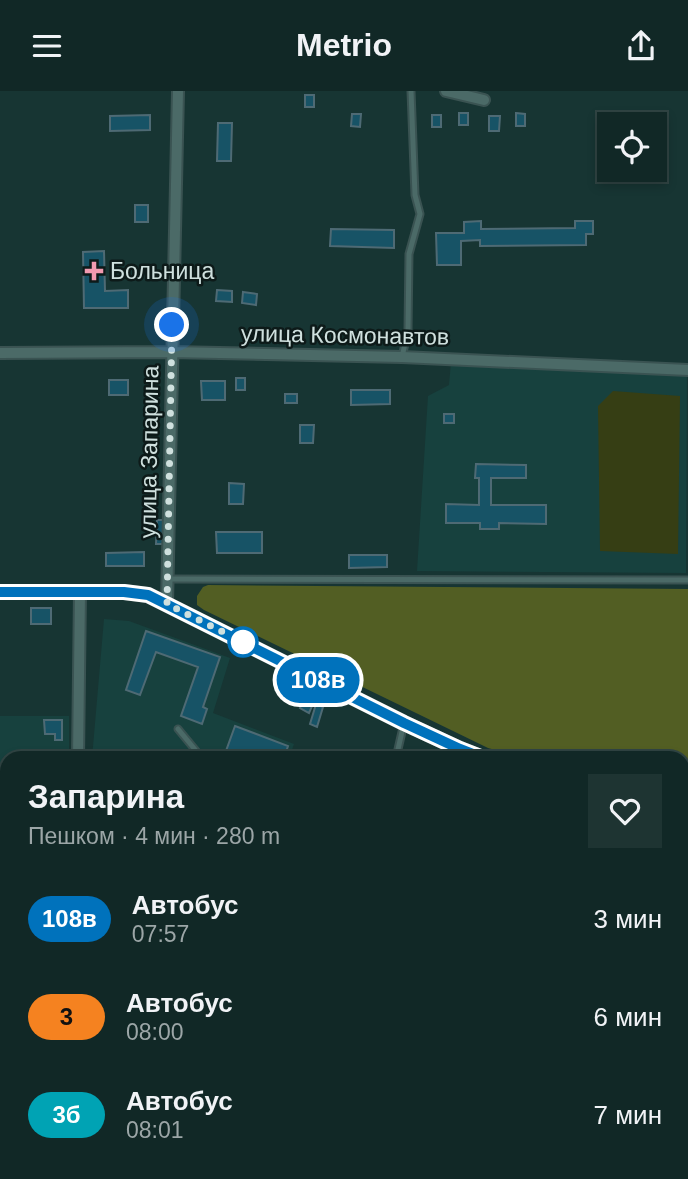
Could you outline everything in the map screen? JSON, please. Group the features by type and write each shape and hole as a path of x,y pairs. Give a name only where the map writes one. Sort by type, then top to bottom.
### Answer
{"street":[{"name":"улица Запарина","path":"167,604 178,91"},
{"path":"446,91 484,100"},
{"name":"улица Космонавтов","path":"0,353 171,352 402,357 688,370"},
{"path":"0,591 137,593 167,604 404,723 467,751"},
{"path":"78,751 80,591"}],"lane":[{"path":"402,357 408,330 410,254 420,214 415,195 411,91"},
{"path":"168,579 688,580"},
{"path":"398,751 404,723"},
{"path":"178,729 196,751"}],"shaded area":[{"path":"451,362 687,373 686,573 417,571 428,396 449,385"},
{"path":"104,619 129,621 230,658 213,713 294,744 292,751 93,751"},
{"path":"0,716 69,716 69,751 0,751"}],"green space":[{"path":"613,391 680,396 678,554 600,551 598,406"},
{"path":"203,587 688,589 688,751 498,751 488,748 204,610 197,605 197,596"}],"building":[{"path":"305,95 314,95 314,107 305,107"},
{"path":"459,113 468,113 468,125 459,125"},
{"path":"516,113 525,114 525,126 516,126"},
{"path":"352,114 361,114 360,127 351,126"},
{"path":"150,115 150,130 110,131 110,116"},
{"path":"432,115 441,115 441,127 432,127"},
{"path":"489,116 500,116 499,131 489,131"},
{"path":"218,123 232,123 231,161 217,161"},
{"path":"135,205 148,205 148,222 135,222"},
{"path":"481,221 481,229 575,228 575,221 593,221 593,234 586,234 586,245 480,246 480,240 461,241 461,265 437,265 436,233 464,233 464,222"},
{"path":"331,229 394,230 394,248 330,246"},
{"name":"Больница","path":"104,251 105,291 128,290 128,308 84,308 83,252"},
{"path":"217,290 232,291 232,302 216,301"},
{"path":"243,292 257,294 256,305 242,303"},
{"path":"236,378 245,378 245,390 236,390"},
{"path":"109,380 128,380 128,395 109,395"},
{"path":"201,381 225,381 225,400 202,400"},
{"path":"351,390 390,390 390,404 351,405"},
{"path":"285,394 297,394 297,403 285,403"},
{"path":"444,414 454,414 454,423 444,423"},
{"path":"300,425 314,425 313,443 300,443"},
{"path":"476,464 526,465 526,478 491,478 491,505 546,505 546,524 499,523 499,529 480,529 480,523 446,523 446,504 479,505"},
{"path":"229,483 244,484 243,504 229,504"},
{"path":"157,520 166,520 166,544 156,544"},
{"path":"216,532 262,532 262,553 217,553"},
{"path":"144,552 144,566 106,566 106,553"},
{"path":"349,555 387,555 387,567 349,568"},
{"path":"31,608 51,608 51,624 31,624"},
{"path":"146,631 220,657 203,707 207,709 202,724 181,716 198,667 156,652 140,695 126,690"},
{"path":"307,693 316,697 309,713 300,708"},
{"path":"316,704 323,707 317,727 310,724"},
{"path":"44,720 62,720 62,740 55,740 55,734 45,734"},
{"path":"235,726 288,746 286,751 226,751"}],"bus line":[{"name":"108в","path":"0,592 80,591 148,595 465,751"}],"place":[{"name":"Больница","path":"94,271"}],"route":[{"path":"172,325 167,604 243,642"}]}
